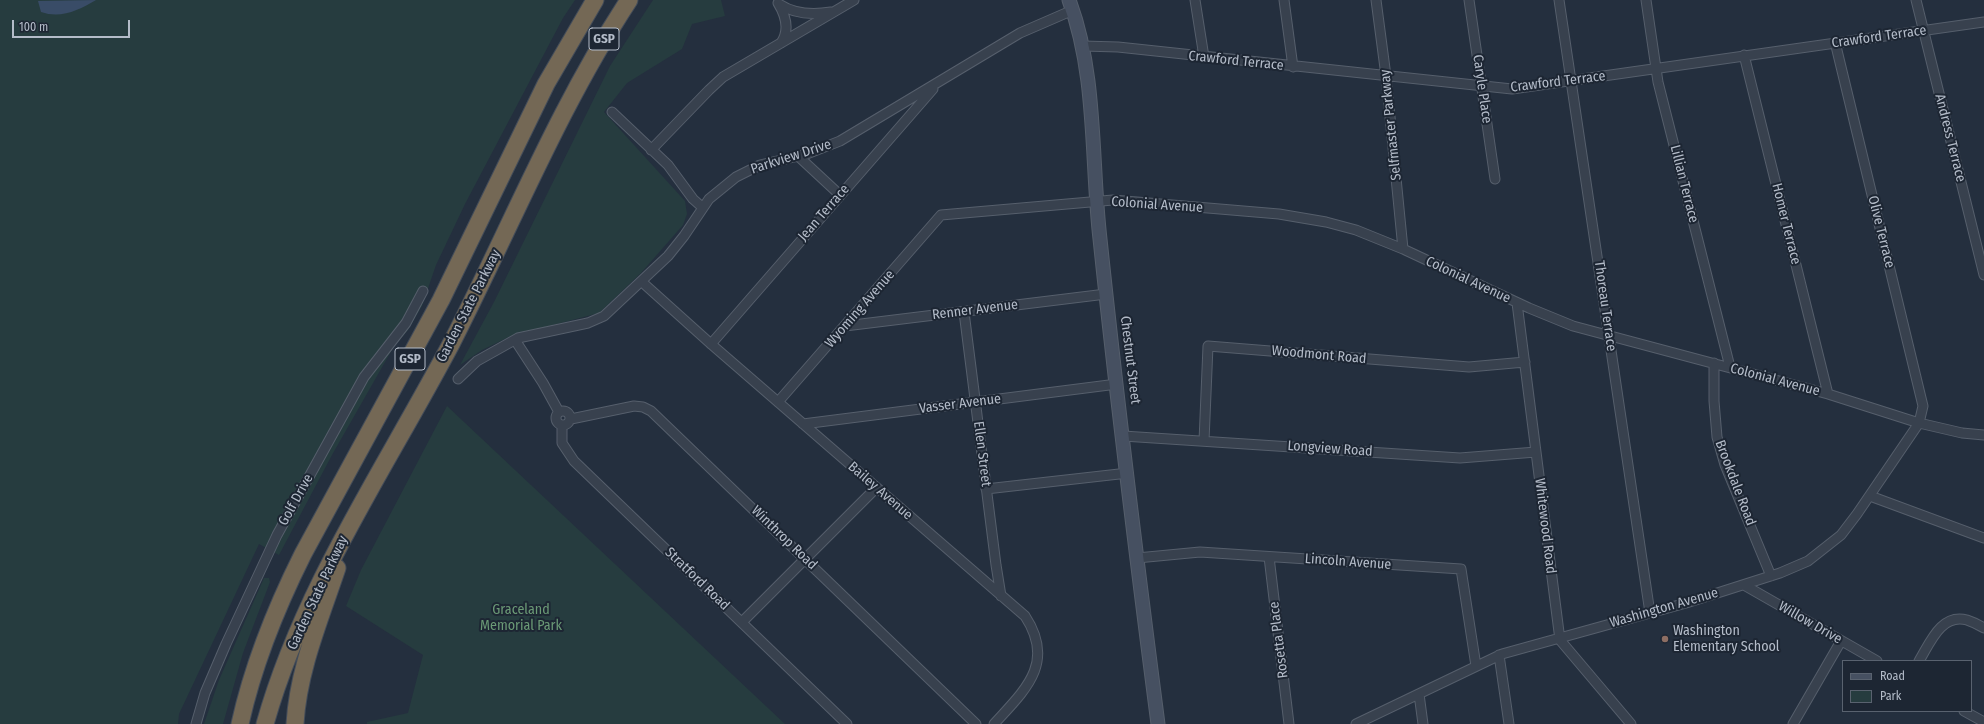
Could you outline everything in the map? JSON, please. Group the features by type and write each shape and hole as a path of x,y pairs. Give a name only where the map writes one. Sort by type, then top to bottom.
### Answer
{"highway":[{"name":"Garden State Parkway","path":"240,724 264,642 296,568 441,300 546,84 594,0"},
{"name":"Garden State Parkway","path":"266,724 281,674 325,571 463,319 576,89 628,2"},
{"path":"295,724 298,692 306,661 341,556 363,501"}],"main road":[{"name":"Chestnut Street","path":"1071,5 1083,46 1088,80 1097,202 1106,294 1158,724"}],"street":[{"path":"651,150 718,82 735,70 854,0"},
{"path":"1195,0 1204,57"},
{"path":"1284,0 1293,67"},
{"name":"Selfmaster Parkway","path":"1376,0 1386,76 1403,249"},
{"name":"Caryle Place","path":"1469,0 1495,179"},
{"name":"Thoreau Terrace","path":"1560,0 1650,613"},
{"name":"Lillian Terrace","path":"1646,0 1656,69 1730,367"},
{"name":"Andress Terrace","path":"1916,0 1984,275"},
{"path":"777,2 793,10 811,14 838,10"},
{"path":"777,2 785,17 786,27 780,44"},
{"name":"Parkview Drive","path":"458,380 477,361 515,340 583,325 599,319 642,282 679,243 702,207 719,189 742,173 767,163 824,148 844,139 1025,30 1071,5"},
{"name":"Crawford Terrace","path":"1083,46 1118,47 1293,67 1515,89 1744,55 1984,22"},
{"name":"Olive Terrace","path":"1835,42 1923,406 1919,423"},
{"name":"Homer Terrace","path":"1744,55 1828,394"},
{"name":"Jean Terrace","path":"711,344 939,82"},
{"path":"612,112 668,165 693,199 702,207"},
{"path":"798,156 840,195"},
{"name":"Colonial Avenue","path":"941,215 1113,200 1279,214 1326,222 1356,230 1403,249 1518,303 1573,326 1828,394 1919,423 1962,433 1984,435"},
{"name":"Wyoming Avenue","path":"778,402 941,215"},
{"name":"Bailey Avenue","path":"642,282 711,344 1020,612 1031,626 1037,643 1038,656 1036,668 1029,684 994,724"},
{"name":"Golf Drive","path":"196,724 205,693 226,644 277,536 364,377 406,323 423,290"},
{"name":"Renner Avenue","path":"845,326 1106,294"},
{"name":"Whitewood Road","path":"1518,303 1559,638"},
{"name":"Ellen Street","path":"964,312 986,489 1002,596"},
{"path":"515,340 560,412"},
{"name":"Woodmont Road","path":"1204,441 1208,346 1469,367 1525,362"},
{"name":"Brookdale Road","path":"1714,363 1714,401 1717,436 1725,465 1771,576"},
{"name":"Vasser Avenue","path":"803,424 1117,384"},
{"name":"Winthrop Road","path":"571,419 634,406 647,409 806,558 976,724"},
{"path":"560,412 567,412 571,419 568,424 562,426 558,423 556,419 560,412"},
{"name":"Washington Avenue","path":"1356,724 1499,656 1744,585 1808,561 1841,535 1870,496 1919,423"},
{"name":"Stratford Road","path":"562,426 562,443 574,461 847,724"},
{"name":"Longview Road","path":"1123,436 1460,458 1536,452"},
{"path":"986,489 1128,473"},
{"path":"742,622 876,488"},
{"path":"1870,496 1984,538"},
{"name":"Lincoln Avenue","path":"1137,558 1200,552 1461,569 1476,666"},
{"name":"Rosetta Place","path":"1269,557 1289,724"},
{"name":"Willow Drive","path":"1744,585 1875,660"},
{"path":"1920,660 1941,626 1949,622 1958,619 1967,620 1984,628"},
{"path":"1559,638 1631,724"},
{"path":"1793,724 1841,641"},
{"path":"1499,656 1508,724"},
{"path":"1418,694 1423,724"},
{"path":"1966,712 1984,722"}],"green space":[{"path":"0,0 575,0 563,18 465,204 436,265 422,306 408,330 393,348 332,455 279,555 259,544 179,714 178,724 0,724"},
{"path":"653,0 721,0 725,16 692,24 682,49 627,83 604,112 685,201 687,214 683,225 641,273 599,313 511,336 482,350 460,365 494,302 610,66"},
{"name":"Graceland Memorial Park","path":"447,406 785,724 367,724 367,722 408,713 423,655 346,606 361,570"},
{"path":"264,578 269,578 270,582 243,653 223,724 204,724 219,680"}],"water":[{"path":"96,0 76,10 63,14 48,14 41,12 38,1"}],"place":[{"name":"Washington Elementary School","path":"1665,639"}]}
